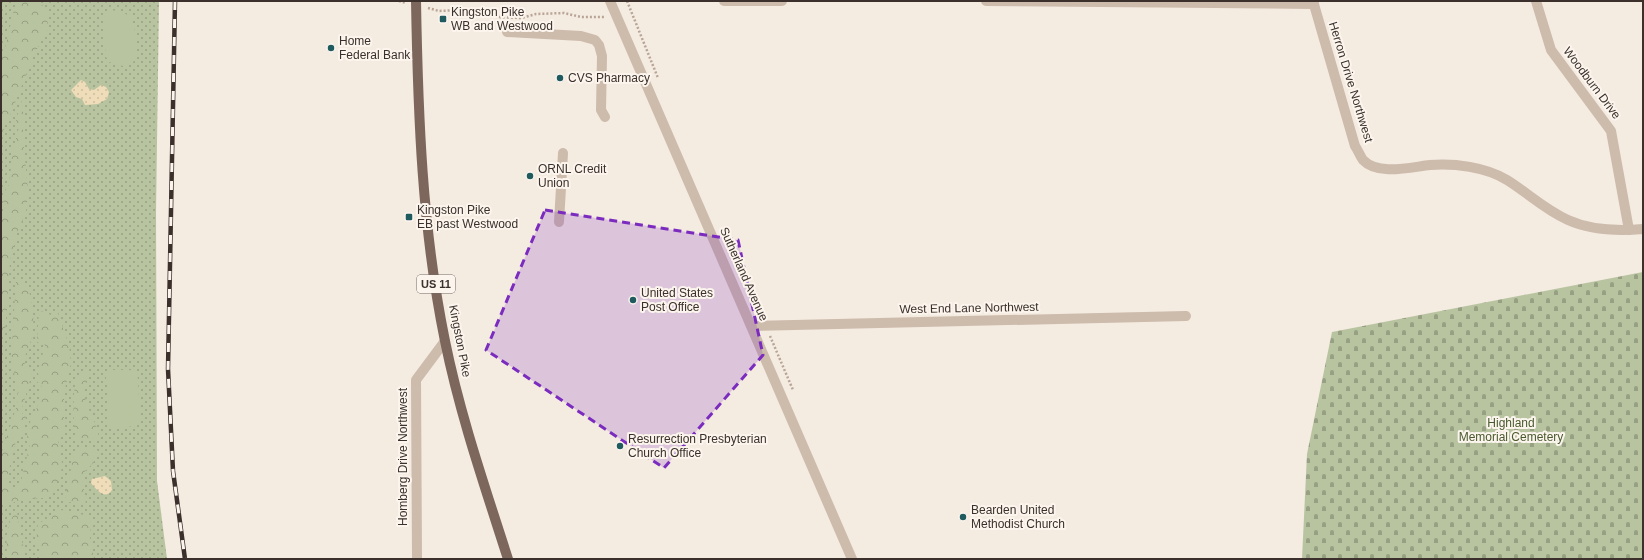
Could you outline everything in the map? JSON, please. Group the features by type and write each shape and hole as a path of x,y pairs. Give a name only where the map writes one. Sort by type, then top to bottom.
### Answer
{"main road":[{"name":"Kingston Pike","path":"416,3 420,139 424,194 445,341 456,389 508,559"}],"street":[{"name":"Sutherland Avenue","path":"610,1 852,559"},
{"path":"724,1 782,1"},
{"path":"986,1 1314,3"},
{"name":"Woodburn Drive","path":"1536,1 1551,50 1611,131 1629,230"},
{"name":"Herron Drive Northwest","path":"1314,3 1355,146 1363,160 1373,167 1387,169 1444,164 1470,168 1495,174 1507,180 1542,206 1570,220 1593,227 1643,230"},
{"path":"506,32 580,36 595,40 599,45 602,56 601,110 605,117"},
{"path":"559,222 563,153"},
{"name":"West End Lane Northwest","path":"752,326 1186,316"},
{"name":"Homberg Drive Northwest","path":"417,559 416,380 445,341"}],"path":[{"path":"399,1 416,3 439,11 459,10 484,16 506,18 521,18 539,13 564,13 581,17 603,18 630,9"}],"highlighted area":[{"path":"545,210 738,240 763,355 664,468 486,350"}],"green space":[{"path":"1,1 159,1 156,212 157,481 167,559 1,559"},
{"path":"16,1 40,1 47,13 48,28 33,57 8,121 5,124 1,143 1,65"},
{"path":"112,10 124,13 131,17 137,38 137,60 123,66 109,62 106,57 103,27 106,14"},
{"path":"23,97 23,139 28,190 26,212 17,233 10,261 5,334 1,329 1,223 4,209 3,194 8,186 12,162 11,157 19,127 16,120"},
{"name":"Highland Memorial Cemetery","path":"1643,272 1643,559 1302,559 1307,454 1332,332"},
{"path":"21,279 25,284 29,290 31,298 33,315 32,337 23,361 32,373 21,412 26,417 21,438 16,441 6,482 7,486 19,488 20,486 30,444 27,438 31,418 35,415 42,387 36,380 45,345 37,342 39,310 51,315 58,313 69,345 71,363 64,393 64,433 58,444 62,463 61,475 55,490 49,497 23,500 6,506 3,504 1,494 1,455 17,405 18,390 11,359 16,281"},
{"path":"87,368 89,369 85,397 99,435 99,441 78,441 76,437 74,412 75,385 76,380 81,377"},
{"path":"113,370 130,370 136,372 138,379 140,420 137,426 113,428 110,425 108,417 109,393 106,378 108,372"},
{"path":"81,449 96,449 98,451 97,456 82,476 86,505 69,502 65,499 74,453"},
{"path":"61,510 84,515 91,520 90,541 94,559 43,559 36,541 38,524"},
{"path":"17,512 25,559 7,559 8,527"}],"sand":[{"path":"81,80 85,82 89,89 94,90 101,85 106,87 109,92 107,99 98,104 85,105 82,99 76,97 71,90"},
{"path":"105,476 111,481 112,490 109,493 104,494 95,488 91,483 92,479"}],"railway":[{"path":"175,1 168,369 173,471 185,559"}],"place":[{"name":"Kingston Pike WB and Westwood","path":"443,19"},
{"name":"Home Federal Bank","path":"331,48"},
{"name":"CVS Pharmacy","path":"560,78"},
{"name":"ORNL Credit Union","path":"530,176"},
{"name":"Kingston Pike EB past Westwood","path":"409,217"},
{"name":"United States Post Office","path":"633,300"},
{"name":"Resurrection Presbyterian Church Office","path":"620,446"},
{"name":"Bearden United Methodist Church","path":"963,517"}]}
